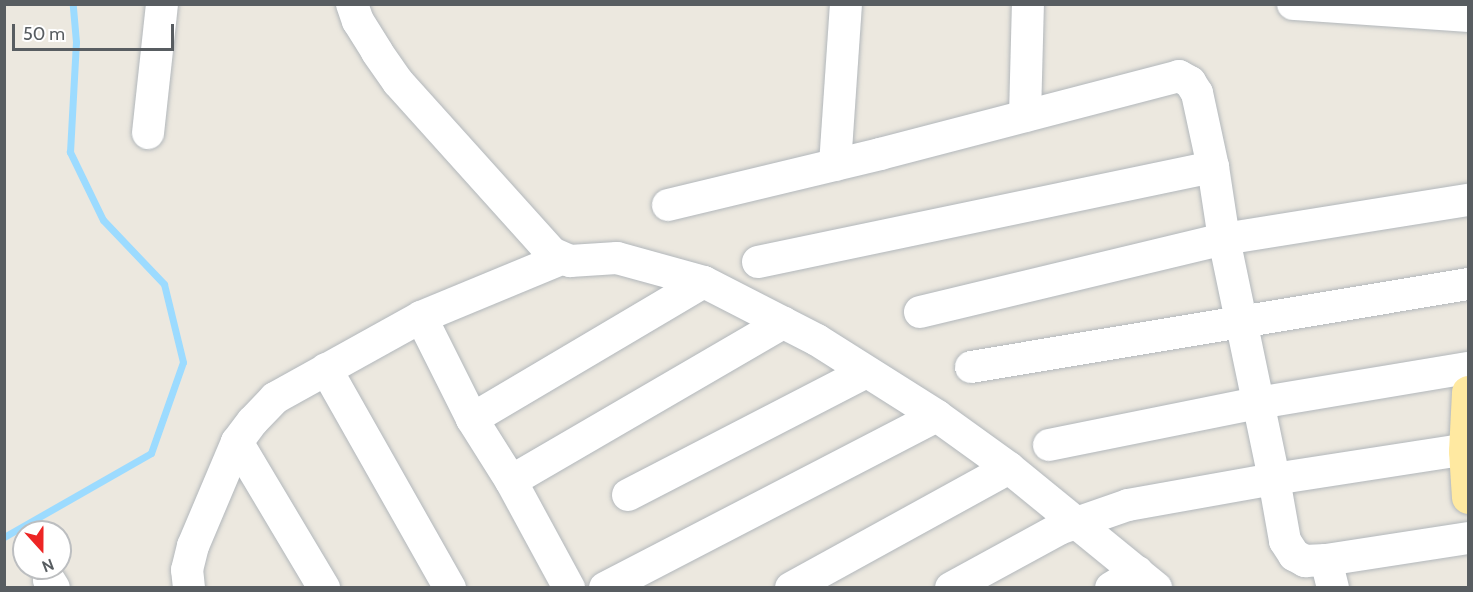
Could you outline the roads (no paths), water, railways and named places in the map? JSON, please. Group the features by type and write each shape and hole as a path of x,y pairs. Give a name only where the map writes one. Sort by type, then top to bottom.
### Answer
{"main road":[{"path":"1468,392 1468,497"}],"street":[{"path":"148,133 162,4"},
{"path":"352,4 358,21 376,52 398,82 551,250"},
{"path":"835,165 846,4"},
{"path":"1025,116 1028,4"},
{"path":"1293,4 1468,16"},
{"path":"668,205 835,165 1179,76 1190,81 1197,93 1285,541 1294,555 1330,574 1468,538"},
{"path":"758,262 1213,167"},
{"path":"920,312 1224,239 1468,200"},
{"path":"189,588 187,570 193,546 237,442 275,398 421,317 551,250 617,258 705,282 818,340 937,416 1009,468 1078,521 1147,580"},
{"path":"472,419 705,282"},
{"path":"971,367 1468,284"},
{"path":"421,317 472,419 511,481 569,588"},
{"path":"511,481 783,323"},
{"path":"1049,445 1258,403 1468,368"},
{"path":"326,369 450,588"},
{"path":"628,495 866,372"},
{"path":"606,588 937,416"},
{"path":"237,442 324,588"},
{"path":"951,588 1029,543 1078,521 1128,505 1274,479 1467,450"},
{"path":"791,588 1009,468"},
{"path":"1111,588 1147,580"}],"waterway":[{"path":"4,537 151,453 183,362 164,284 103,220 70,152 76,42 73,4"}]}
